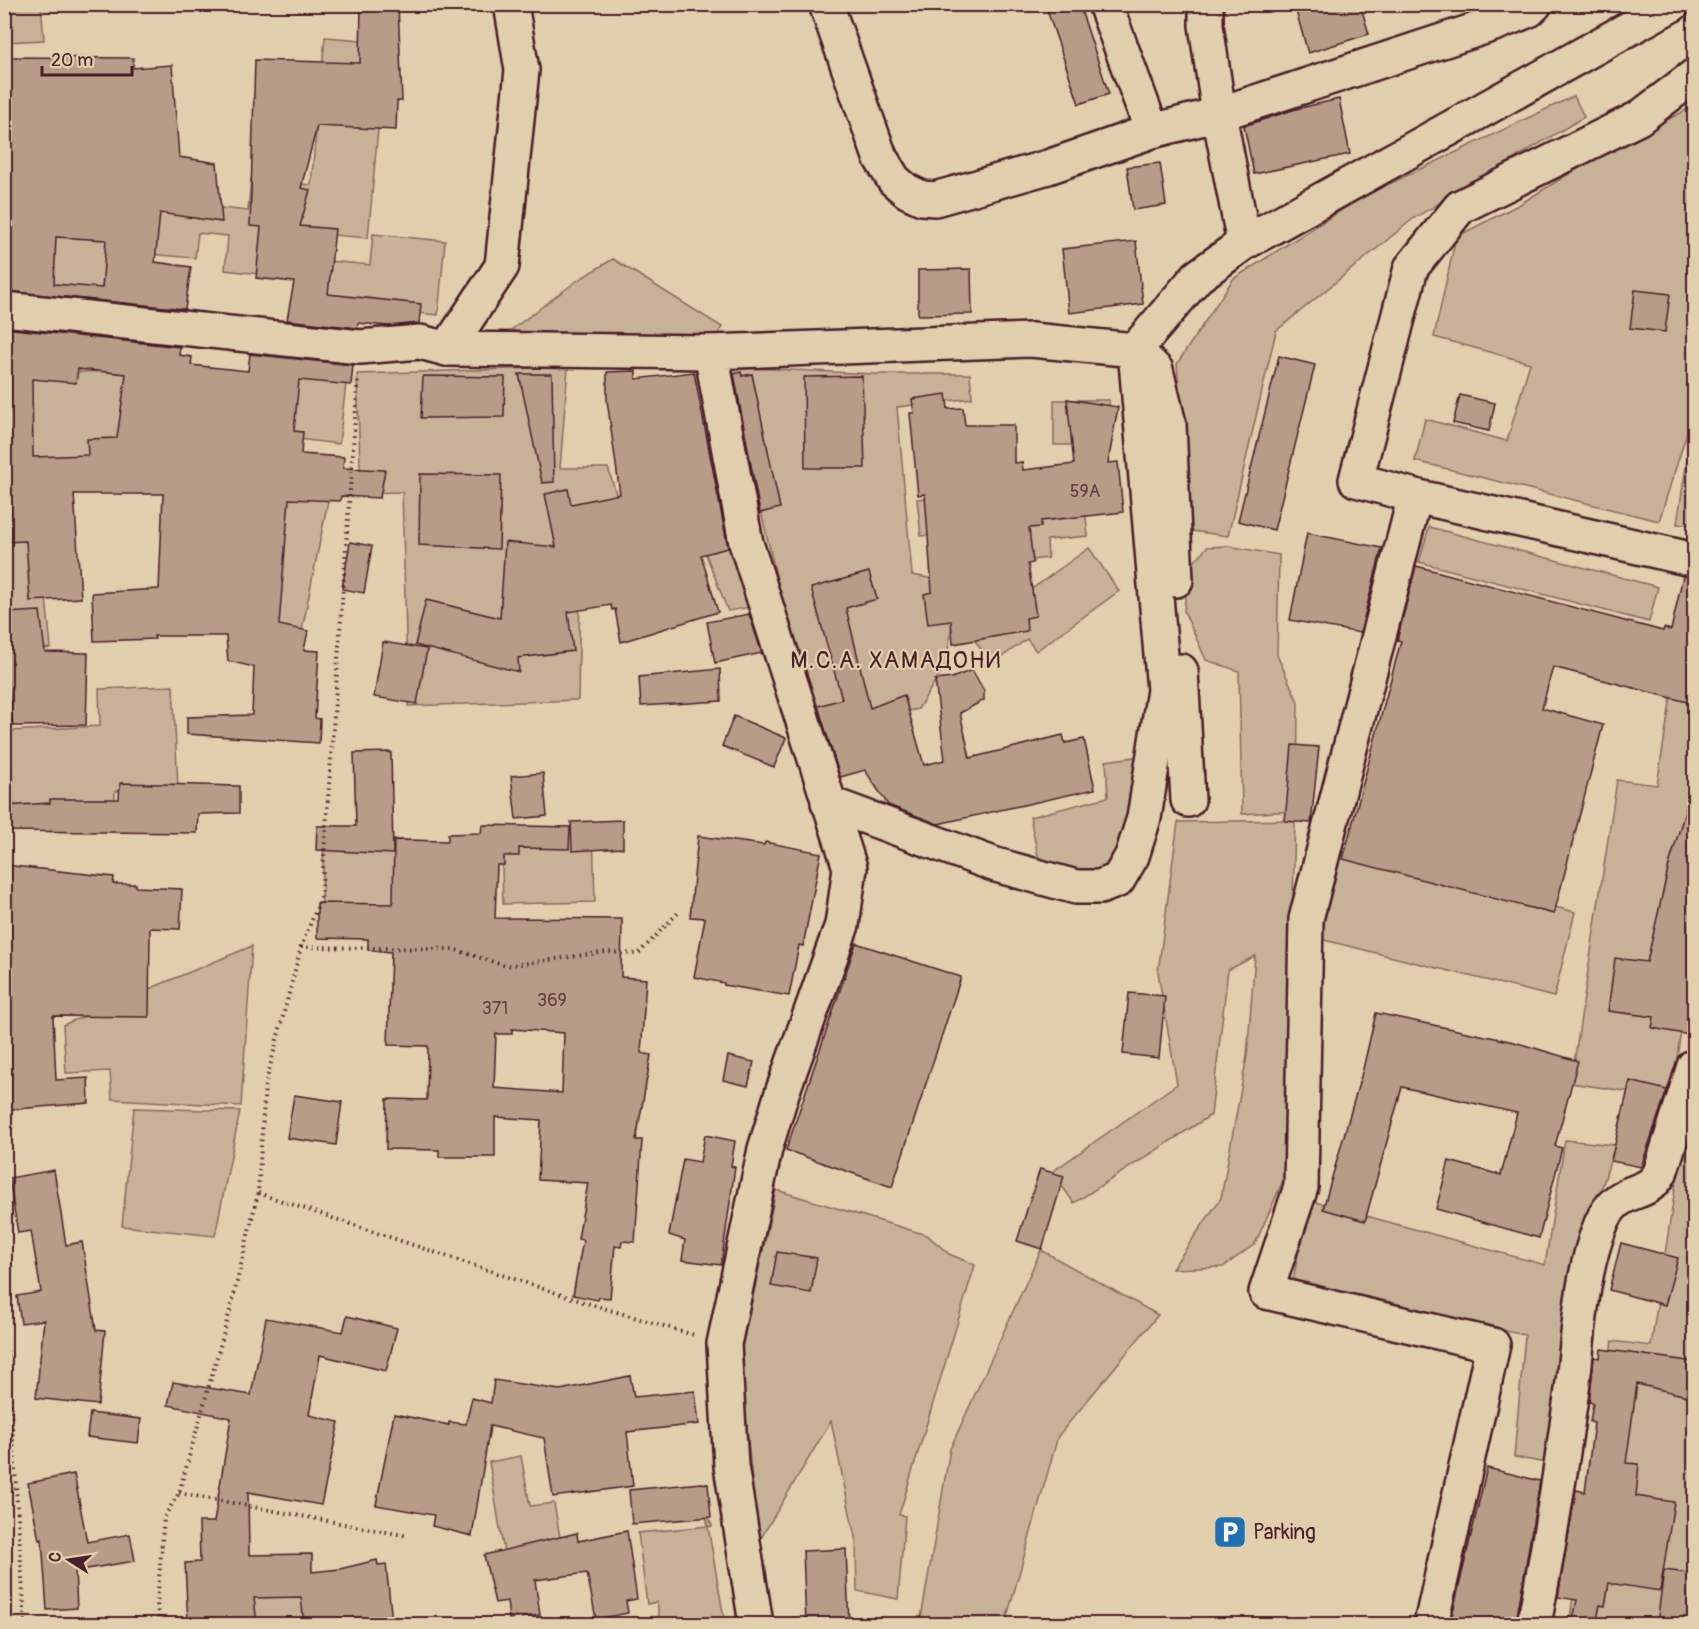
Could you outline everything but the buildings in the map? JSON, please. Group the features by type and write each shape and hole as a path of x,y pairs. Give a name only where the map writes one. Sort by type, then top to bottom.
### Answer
{"lane":[{"path":"447,349 502,266 522,70 511,4"},
{"path":"826,4 880,157 894,180 907,191 922,198 935,199 1048,167 1152,131 1219,114 1497,23 1529,10 1535,4"},
{"path":"1105,4 1152,131"},
{"path":"1206,4 1206,25 1219,114 1244,243"},
{"path":"828,802 996,865 1076,887 1100,887 1118,880 1132,856 1144,818 1164,690 1134,350 1197,277 1244,243 1673,4"},
{"path":"1686,558 1415,496 1356,480 1411,268 1460,207 1639,118 1695,76"},
{"path":"4,309 360,347 420,342 447,349 711,352 1031,340 1134,350 1156,370 1169,424 1188,800"},
{"path":"711,352 746,543 850,868 842,925 782,1093 765,1149 724,1344 731,1466 756,1624"},
{"path":"1415,496 1306,919 1301,1187 1266,1293 1493,1345 1431,1624"},
{"path":"1534,1624 1553,1528 1586,1273 1601,1225 1614,1202 1657,1180 1695,1066"}],"path":[{"path":"159,1624 157,1604 164,1517 179,1493 231,1307 258,1193 265,1086 300,947 321,898 360,347"},
{"path":"300,947 453,949 506,966 606,952 638,954 678,913"},
{"path":"258,1193 583,1302 724,1344"},
{"path":"4,1302 25,1624"},
{"path":"179,1493 408,1536"}],"shaded area":[{"path":"5,4 41,5 44,40 5,42"},
{"path":"325,37 386,42 368,238 284,231 279,276 225,270 228,236 198,233 195,258 137,253 132,301 47,293 58,174 203,206 248,211 251,179 311,185"},
{"path":"1574,96 1584,117 1414,218 1276,331 1228,536 1192,531 1177,364 1233,279 1362,197"},
{"path":"1694,106 1694,410 1659,521 1415,461 1425,419 1507,441 1530,363 1434,337 1456,237 1520,204 1603,153"},
{"path":"20,167 5,283 4,168"},
{"path":"373,234 445,241 438,315 293,301 297,258 370,265"},
{"path":"613,259 722,327 713,342 559,341 511,330 578,280"},
{"path":"4,329 79,341 80,372 130,371 126,427 109,476 5,489"},
{"path":"256,364 347,375 339,444 248,433"},
{"path":"568,367 560,468 608,468 619,503 729,476 762,605 728,611 702,544 580,586 578,700 408,706 402,492 361,493 357,374"},
{"path":"727,367 874,374 970,374 972,398 897,407 912,575 958,583 946,664 918,709 813,732"},
{"path":"1054,400 1109,400 1109,445 1054,445"},
{"path":"1694,415 1694,524 1677,524"},
{"path":"266,462 333,476 300,640 265,660 227,652"},
{"path":"1082,481 1088,536 1047,540 1048,558 960,568 955,533 921,536 917,499"},
{"path":"39,527 51,648 24,651 28,691 5,694 4,531"},
{"path":"1429,527 1658,587 1649,622 1419,562"},
{"path":"1228,546 1279,555 1277,655 1298,702 1297,811 1242,814 1239,671 1206,660 1184,611 1188,569 1207,547"},
{"path":"1089,548 1119,591 1036,651 1027,639 992,664 958,618 1019,598"},
{"path":"1679,646 1694,648 1694,943 1671,1098 1571,1083 1617,780 1657,785"},
{"path":"173,686 178,788 115,791 115,814 14,819 10,731 100,726 99,689"},
{"path":"1150,755 1111,874 1040,866 1030,817 1108,797 1106,761"},
{"path":"1295,820 1286,1174 1255,1244 1223,1267 1172,1269 1221,1198 1247,1056 1255,956 1228,970 1211,1115 1074,1203 1052,1172 1177,1084 1158,972 1178,822"},
{"path":"593,829 595,902 503,904 501,832"},
{"path":"324,837 432,841 428,928 321,924"},
{"path":"1341,853 1575,912 1554,997 1320,939"},
{"path":"252,946 241,1106 112,1099 110,1071 66,1073 63,1025"},
{"path":"1694,1064 1694,1624 1569,1624 1612,1341 1651,1346"},
{"path":"134,1108 240,1111 215,1236 122,1226"},
{"path":"1565,1140 1615,1145 1580,1259 1551,1464 1514,1457 1525,1335 1292,1287 1308,1200 1545,1265"},
{"path":"776,1190 927,1235 949,1254 975,1265 899,1515 905,1516 898,1599 857,1591 856,1542 831,1421 758,1543 740,1357"},
{"path":"1041,1250 1158,1315 1058,1436 1005,1624 920,1624 950,1449"},
{"path":"521,1456 530,1506 554,1503 562,1549 505,1559 489,1462"},
{"path":"704,1505 712,1526 708,1527 725,1624 660,1624 657,1602 647,1604 638,1533 708,1526"},
{"path":"302,1586 305,1624 236,1624 234,1590"}],"place":[{"name":"Parking","path":"1230,1532"}],"district":[{"name":"М.С.А. ХАМАДОНИ","path":"896,660"}]}
